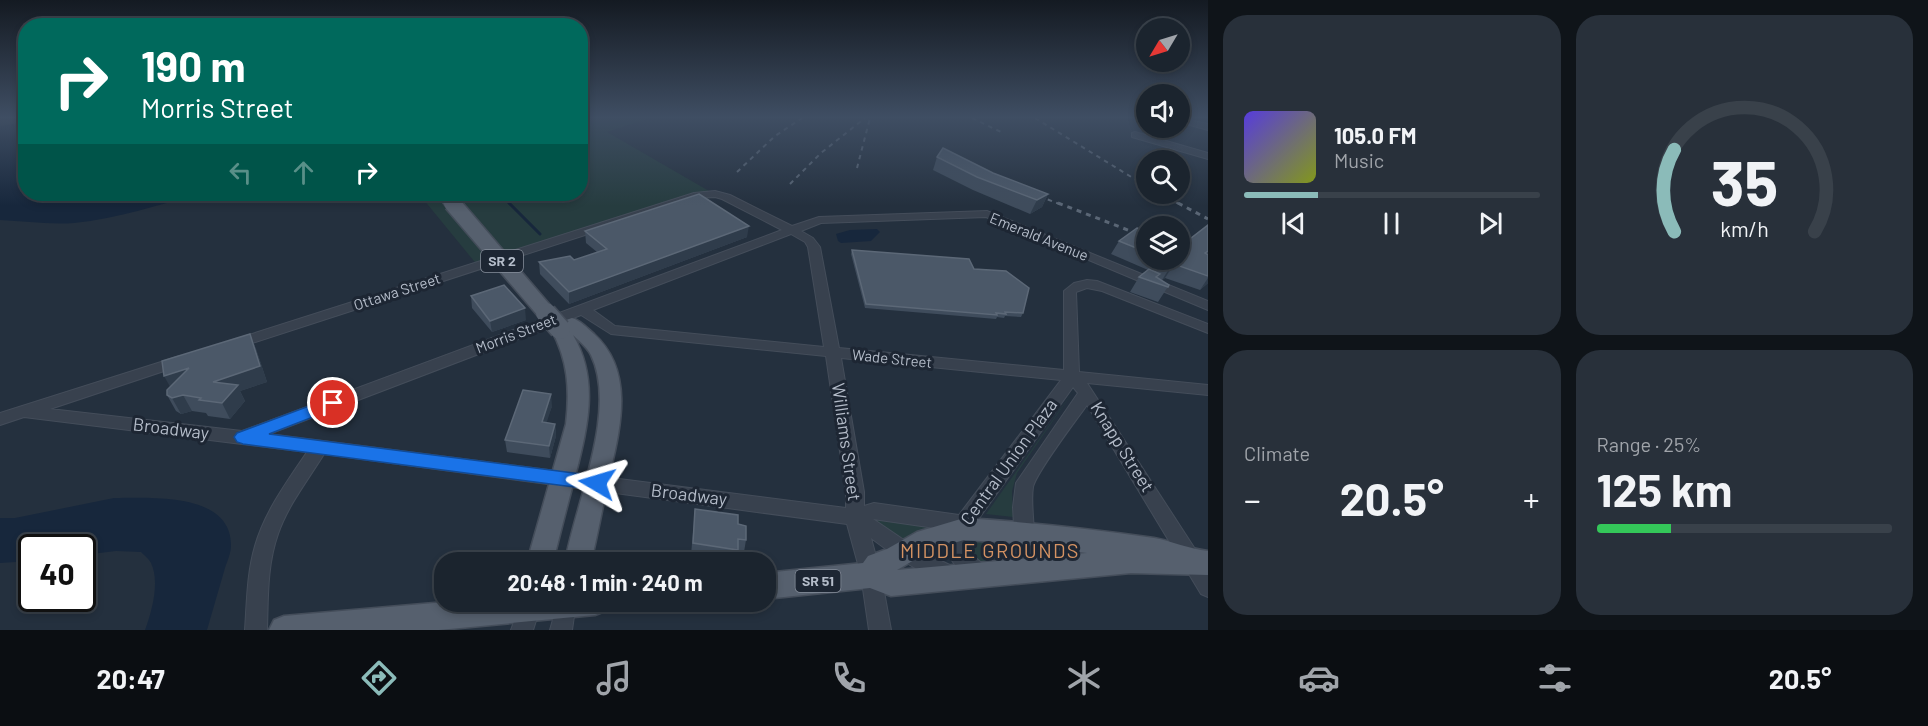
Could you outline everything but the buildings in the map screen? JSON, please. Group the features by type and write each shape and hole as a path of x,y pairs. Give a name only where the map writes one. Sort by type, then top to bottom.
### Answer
{"main road":[{"name":"SR 2","path":"451,201 571,321 600,354 610,384 611,413 580,552"},
{"name":"SR 2","path":"461,201 571,321 574,355 580,383 577,424 542,552"},
{"path":"969,576 891,583 871,575 877,565 926,540 962,527 1157,550 1200,562"},
{"name":"Broadway","path":"969,576 1131,561 1200,562"},
{"name":"SR 51","path":"776,585 871,575"},
{"path":"284,630 565,612"}],"street":[{"path":"1178,147 1208,156"},
{"name":"Ottawa Street","path":"218,349 698,195 721,195 790,230"},
{"name":"Emerald Avenue","path":"790,230 829,219 987,214 1208,306"},
{"name":"Morris Street","path":"243,437 571,321 790,230"},
{"name":"Williams Street","path":"790,230 809,240 814,247 855,492 855,517 871,575 880,630"},
{"path":"1072,377 1070,291 1074,286 1099,285 1208,329"},
{"name":"Wade Street","path":"571,321 611,330 1208,390"},
{"path":"0,419 195,356"},
{"name":"Knapp Street","path":"1072,377 1087,392 1200,562 1208,586"},
{"name":"Central Union Plaza","path":"969,576 955,542 962,527 1072,377"},
{"name":"Central Union Plaza","path":"1012,572 1021,561 1019,532 1025,483 1087,392"},
{"name":"Broadway","path":"22,412 243,437 855,517 874,511 962,527"},
{"path":"256,630 261,561 269,531 296,483 320,447"},
{"name":"Broadway","path":"855,517 904,551 937,570 969,576"}],"green space":[{"path":"588,147 634,147 709,191 478,266 425,201 588,201"},
{"path":"1079,383 1017,473 1012,491 1013,517 986,514"},
{"path":"865,515 932,527 904,541"},
{"path":"964,541 1007,543 1011,552 1006,556 980,563 969,555"}],"water":[{"path":"0,147 18,147 18,201 176,201 74,223 0,220"},
{"path":"877,229 880,232 871,241 841,243 836,234 850,230"},
{"path":"114,498 167,499 204,507 218,516 228,528 231,546 207,630 145,630 155,588 151,563 141,552 96,553 96,534 18,534 18,562 0,563 0,518 15,518"}],"waterway":[{"path":"507,201 540,234"}],"railway":[{"path":"737,172 763,147"},
{"path":"790,184 828,147"},
{"path":"857,168 862,147"},
{"path":"1083,147 1136,180"},
{"path":"1031,193 1062,205"},
{"path":"1058,203 1136,233"},
{"path":"1180,204 1208,219"}],"district":[{"name":"MIDDLE GROUNDS","path":"990,551"}],"route":[{"path":"333,403 243,437 597,483"}]}
